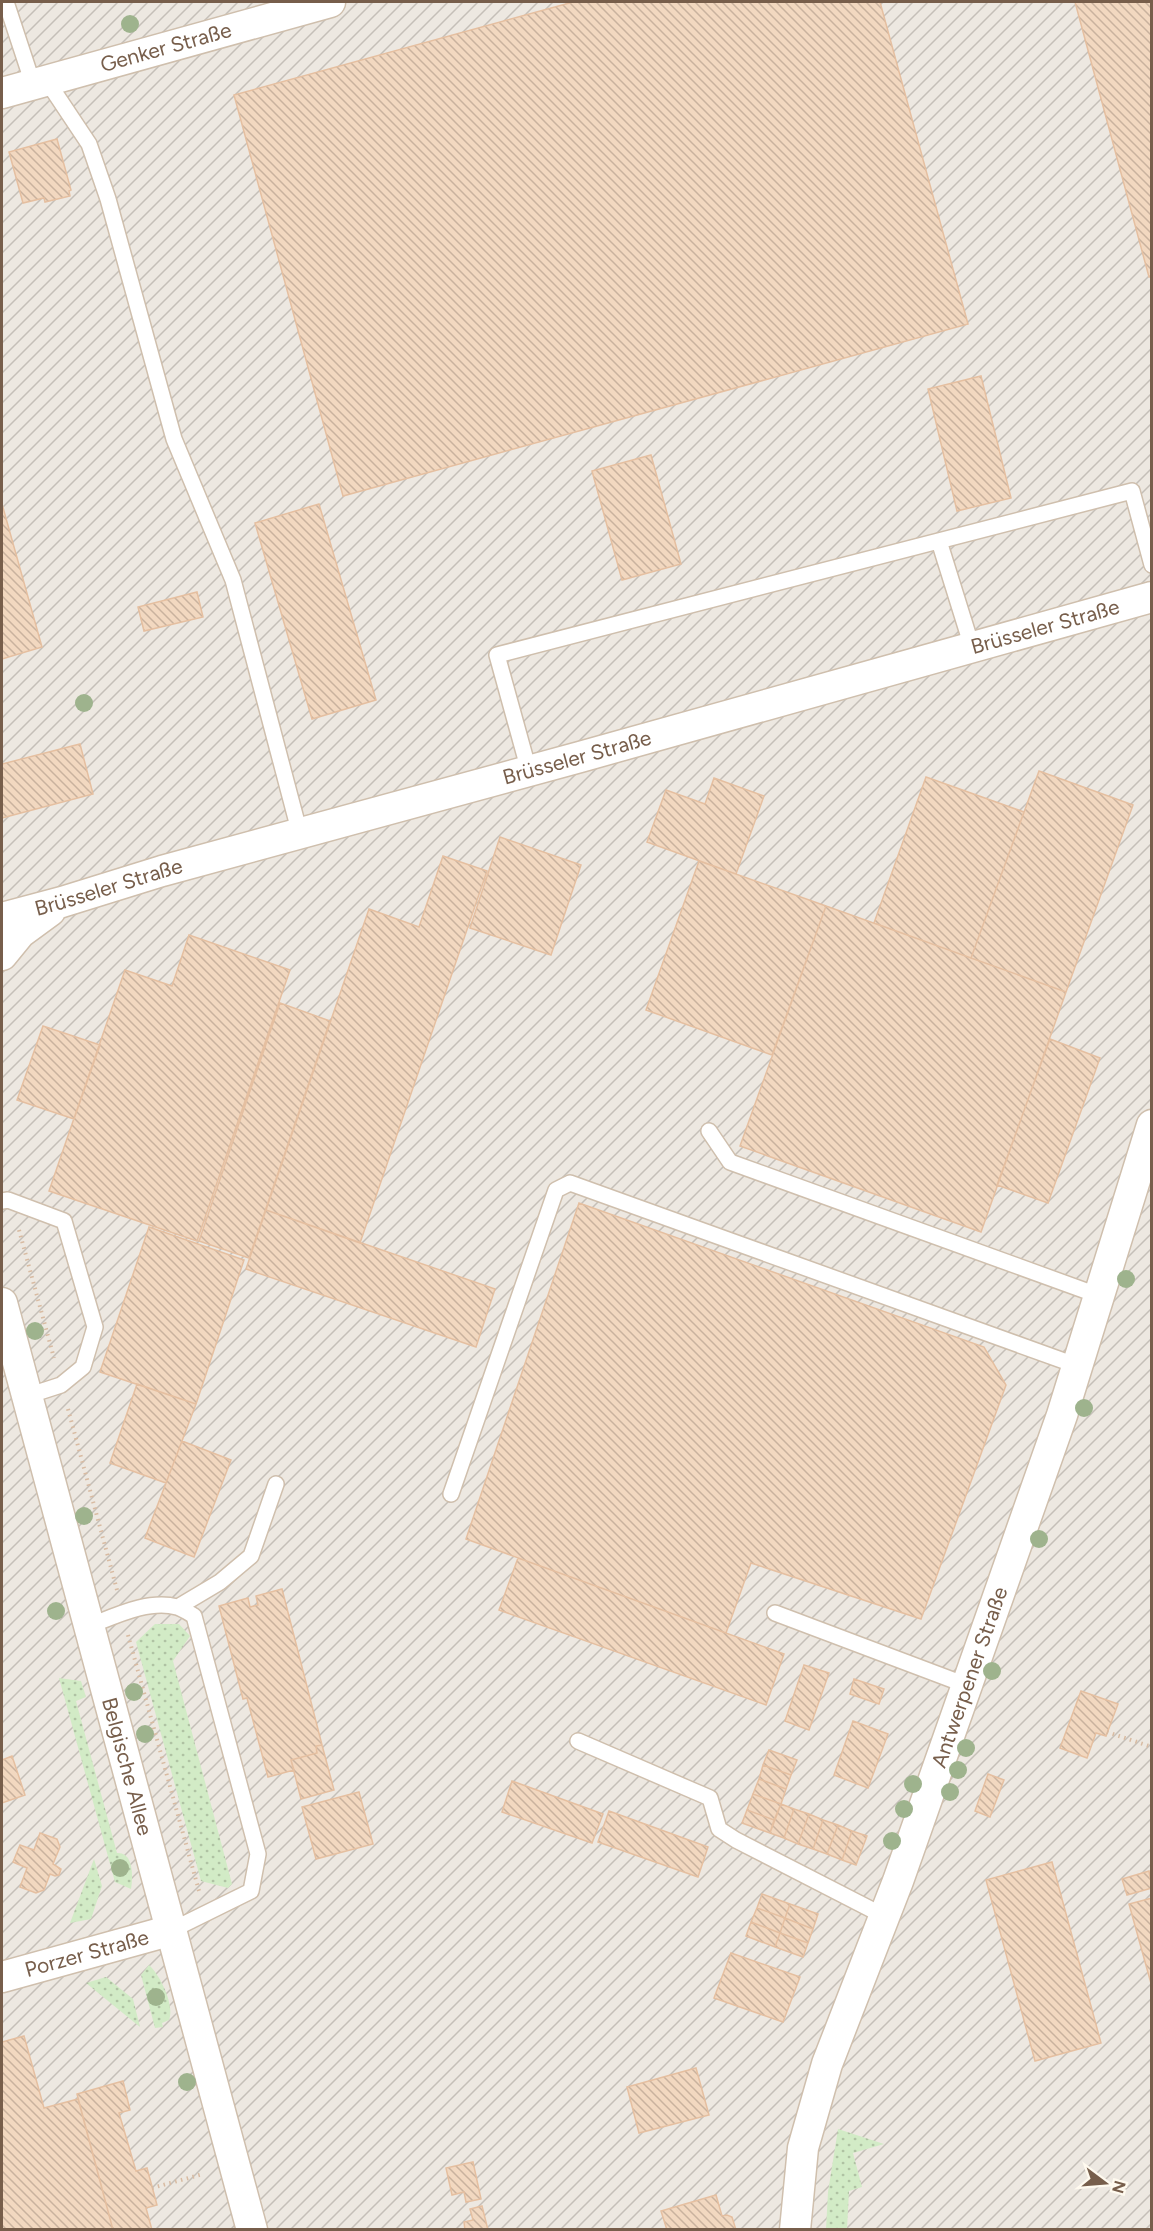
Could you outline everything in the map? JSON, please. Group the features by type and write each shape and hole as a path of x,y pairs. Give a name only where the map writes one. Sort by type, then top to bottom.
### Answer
{"street":[{"name":"Genker Straße","path":"2,93 330,2"},
{"name":"Brüsseler Straße","path":"2,918 162,871 1152,597"},
{"path":"2,955 20,933 62,902"},
{"name":"Antwerpener Straße","path":"795,2229 803,2148 827,2064 898,1881 1078,1366 1152,1125"},
{"name":"Belgische Allee","path":"2,1303 252,2229"},
{"name":"Porzer Straße","path":"2,1977 172,1930"}],"lane":[{"path":"6,2 40,82 89,144 108,199 174,440 234,580 300,834"},
{"path":"529,771 497,655 1132,491 1152,565"},
{"path":"939,541 972,647"},
{"path":"709,1131 730,1162 1100,1296"},
{"path":"451,1494 556,1190 570,1183 1078,1366"},
{"path":"5,1201 64,1221 95,1327 83,1367 61,1385 27,1396"},
{"path":"178,1607 220,1582 251,1556 276,1484"},
{"path":"89,1626 122,1613 155,1605 178,1607 194,1616 258,1854 251,1891 172,1930"},
{"path":"775,1613 966,1685"},
{"path":"578,1741 710,1798 719,1829 736,1840 884,1916"}],"path":[{"path":"5,1201 18,1226 205,1915"},
{"path":"1107,1732 1152,1747"},
{"path":"152,2188 235,2165"}],"shaded area":[{"path":"2,2 1151,2 1151,2229 2,2229"}],"green space":[{"path":"155,1624 179,1624 190,1636 173,1661 232,1884 228,1888 201,1881 136,1642"},
{"path":"59,1678 81,1681 86,1697 76,1701 117,1853 127,1857 131,1866 131,1889 115,1882"},
{"path":"94,1859 102,1886 91,1919 70,1923"},
{"path":"149,1965 162,1983 170,2006 169,2020 162,2023 163,2027 155,2028 141,1975"},
{"path":"106,1977 133,1999 140,2027 86,1983"},
{"path":"838,2129 884,2144 853,2153 862,2187 849,2191 847,2229 826,2229 828,2192"}],"building":[{"path":"573,2 880,2 968,324 343,496 234,95"},
{"path":"1075,2 1152,2 1152,277 1149,277"},
{"path":"57,139 71,190 69,191 70,196 45,202 44,198 23,203 9,152"},
{"path":"981,376 1011,498 957,511 928,389"},
{"path":"651,455 681,564 622,580 592,471"},
{"path":"2,504 42,647 2,659"},
{"path":"319,504 376,700 312,719 255,523"},
{"path":"197,592 203,617 144,631 138,607"},
{"path":"80,744 93,794 2,818 2,764"},
{"path":"1039,771 1133,805 1066,992 971,958"},
{"path":"926,777 1024,812 971,958 874,923"},
{"path":"714,778 764,796 736,874 647,842 666,790 705,804"},
{"path":"500,837 581,865 551,955 470,928"},
{"path":"443,856 487,871 360,1243 266,1210 369,909 419,927"},
{"path":"699,861 826,906 772,1055 646,1010"},
{"path":"826,906 1066,992 981,1232 740,1146"},
{"path":"189,935 290,970 197,1241 49,1191 125,970 172,986"},
{"path":"280,1003 330,1021 249,1258 199,1241"},
{"path":"43,1026 100,1045 74,1119 17,1100"},
{"path":"1050,1039 1100,1058 1048,1203 997,1185"},
{"path":"579,1203 984,1347 1006,1385 921,1619 751,1563 726,1633 466,1539"},
{"path":"266,1210 495,1289 476,1347 246,1269"},
{"path":"149,1227 244,1260 196,1404 100,1372"},
{"path":"137,1384 196,1404 166,1483 110,1463"},
{"path":"182,1441 231,1460 194,1557 145,1538"},
{"path":"518,1558 784,1654 766,1705 499,1610"},
{"path":"282,1589 322,1745 316,1746 317,1753 291,1760 294,1770 268,1777 247,1698 243,1699 219,1606 248,1598 250,1607 258,1605 256,1596"},
{"path":"804,1665 829,1673 809,1730 785,1721"},
{"path":"854,1679 884,1689 879,1704 850,1694"},
{"path":"1081,1691 1118,1704 1106,1736 1096,1733 1087,1758 1060,1748"},
{"path":"853,1721 888,1734 868,1788 834,1775"},
{"path":"322,1745 334,1790 301,1799 291,1760 317,1753 316,1746"},
{"path":"769,1750 797,1760 791,1775 763,1765"},
{"path":"12,1756 25,1795 2,1803 2,1760"},
{"path":"763,1765 791,1775 786,1789 759,1779"},
{"path":"988,1774 1004,1780 990,1817 975,1811"},
{"path":"759,1779 786,1789 781,1804 753,1794"},
{"path":"512,1781 603,1814 592,1843 502,1812"},
{"path":"359,1792 373,1844 316,1859 302,1807"},
{"path":"753,1794 781,1804 774,1820 747,1810"},
{"path":"781,1804 794,1809 784,1838 770,1833"},
{"path":"794,1809 809,1814 798,1844 784,1838"},
{"path":"747,1810 774,1820 770,1833 742,1823"},
{"path":"609,1811 708,1847 698,1877 598,1842"},
{"path":"809,1814 823,1820 813,1849 798,1844"},
{"path":"823,1820 838,1825 827,1854 813,1849"},
{"path":"838,1825 852,1831 842,1860 827,1854"},
{"path":"852,1831 867,1836 856,1865 842,1860"},
{"path":"40,1833 57,1839 60,1847 53,1864 61,1869 59,1875 50,1874 44,1890 36,1893 20,1887 27,1868 13,1862 20,1845 34,1850"},
{"path":"1052,1862 1101,2043 1035,2061 986,1880"},
{"path":"1149,1871 1152,1888 1127,1895 1122,1879"},
{"path":"762,1894 790,1904 785,1918 757,1908"},
{"path":"1152,1898 1152,1987 1129,1904"},
{"path":"790,1904 818,1914 813,1929 785,1918"},
{"path":"757,1908 785,1918 780,1933 751,1922"},
{"path":"785,1918 813,1929 808,1943 780,1933"},
{"path":"751,1922 780,1933 775,1947 746,1936"},
{"path":"780,1933 808,1943 803,1957 775,1947"},
{"path":"731,1953 800,1977 783,2022 714,1998"},
{"path":"24,2036 44,2108 78,2099 113,2230 2,2230 2,2042"},
{"path":"696,2068 709,2115 639,2133 627,2087"},
{"path":"123,2081 130,2110 119,2113 136,2171 147,2168 157,2205 146,2208 152,2230 113,2230 77,2094"},
{"path":"473,2162 481,2199 466,2202 464,2192 452,2195 446,2168"},
{"path":"716,2195 722,2216 732,2217 736,2230 667,2230 661,2211"},
{"path":"482,2206 488,2230 465,2230 464,2222 473,2220 470,2209"}]}
